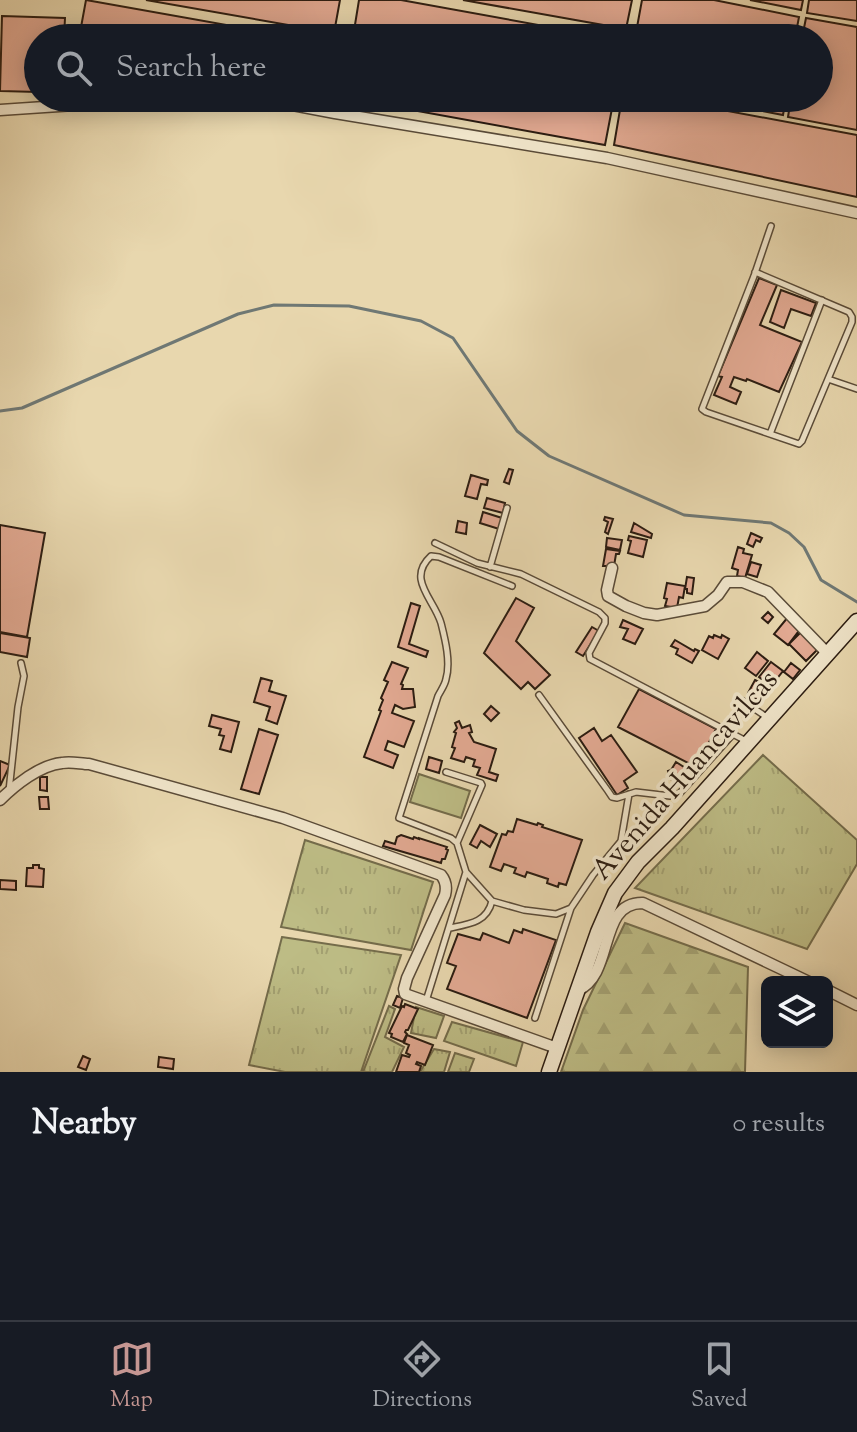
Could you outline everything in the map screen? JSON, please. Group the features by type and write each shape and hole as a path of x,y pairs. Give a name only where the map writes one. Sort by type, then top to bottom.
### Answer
{"street":[{"path":"0,110 24,108"},
{"path":"330,112 607,158 857,213"},
{"path":"612,568 608,596 635,610 657,615 705,606 731,581 754,585 768,592 828,654"},
{"name":"Avenida Huancavilcas","path":"549,1072 576,991 615,893 638,862 856,622"},
{"path":"0,800 44,768 62,763 89,764 283,818 441,875 445,880 445,895 407,978 405,994 557,1048"},
{"path":"576,991 595,977 617,916 621,909 634,903 643,903 796,976"},
{"path":"833,993 857,1005"}],"lane":[{"path":"755,272 849,312 852,317 799,444 702,409 771,226"},
{"path":"770,434 822,300"},
{"path":"828,379 857,389"},
{"path":"490,567 507,508"},
{"path":"435,543 477,563 521,574 603,614 605,623 589,653 590,659 748,742"},
{"path":"512,586 435,556 426,560 421,573 422,589 440,621 448,669 399,818 457,843 466,872 492,901 524,910 556,914 571,908"},
{"path":"9,792 24,676 21,663"},
{"path":"539,695 612,797 621,798 641,792 670,796 680,793 733,734"},
{"path":"743,701 769,719"},
{"path":"446,772 482,785 457,843"},
{"path":"535,1018 571,908 621,841 629,794"},
{"path":"426,1002 466,872"},
{"path":"449,928 482,919 490,912 492,901"}],"green space":[{"path":"763,755 857,840 857,864 807,949 635,888"},
{"path":"419,774 470,791 461,818 410,802"},
{"path":"305,840 433,882 411,950 281,927"},
{"path":"625,923 748,967 745,1072 561,1072 583,1010"},
{"path":"282,937 401,955 361,1072 285,1072 249,1065"},
{"path":"389,1006 395,1009 385,1037 404,1047 392,1072 363,1072"},
{"path":"416,1007 444,1016 436,1038 411,1033"},
{"path":"452,1022 523,1042 516,1066 444,1041"},
{"path":"434,1049 450,1052 444,1072 420,1072"},
{"path":"455,1053 474,1059 469,1072 448,1072"}],"building":[{"path":"86,0 221,24 82,24"},
{"path":"146,0 340,0 336,24 283,24"},
{"path":"359,0 401,0 533,24 355,24"},
{"path":"463,0 632,0 627,24 598,24"},
{"path":"642,0 714,0 799,17 798,24 638,24"},
{"path":"750,0 803,0 801,10"},
{"path":"809,0 857,0 857,21 807,13"},
{"path":"2,16 65,18 65,24 24,24 24,92 0,91"},
{"path":"806,18 857,27 857,130 788,117 789,112 833,112 833,24 805,24"},
{"path":"423,112 611,112 605,145"},
{"path":"620,112 733,112 857,135 857,197 614,145"},
{"path":"759,278 777,285 760,325 802,342 779,392 734,377 730,387 741,392 736,404 714,395 722,377 718,376"},
{"path":"781,290 816,303 811,316 791,309 784,328 770,322"},
{"path":"509,469 513,470 509,484 504,482"},
{"path":"471,475 488,480 487,485 481,484 477,499 465,496"},
{"path":"487,498 505,503 503,513 484,508"},
{"path":"483,512 502,518 499,529 480,523"},
{"path":"605,517 613,519 608,534 605,532 608,522 604,520"},
{"path":"458,521 467,523 466,534 456,532"},
{"path":"634,523 652,534 651,538 631,532"},
{"path":"0,525 45,533 27,637 0,632"},
{"path":"751,533 762,538 760,542 756,540 753,547 747,544"},
{"path":"629,536 647,540 643,557 628,553"},
{"path":"607,538 622,540 620,550 606,547"},
{"path":"738,547 744,549 743,553 752,555 745,578 737,576 738,570 732,568"},
{"path":"606,549 620,551 616,554 614,566 603,566"},
{"path":"751,562 761,565 757,577 747,574"},
{"path":"687,577 694,578 692,594 685,589"},
{"path":"667,583 685,586 677,608 665,606"},
{"path":"516,598 534,608 516,641 550,675 535,689 528,682 521,689 484,653"},
{"path":"411,603 420,606 409,644 428,651 426,657 398,647"},
{"path":"768,612 773,617 768,623 762,618"},
{"path":"788,617 801,628 788,645 774,634"},
{"path":"623,620 643,629 635,644 623,639 628,629 620,627"},
{"path":"592,627 599,631 583,656 576,652"},
{"path":"803,630 820,647 806,661 789,644"},
{"path":"0,633 30,638 27,657 0,652"},
{"path":"714,635 729,639 718,659 702,650 709,636 713,638"},
{"path":"675,640 699,651 692,663 676,654 678,649 671,646"},
{"path":"757,652 768,661 756,676 745,668"},
{"path":"392,662 408,668 401,684 402,689 413,689 415,707 403,709 395,705 392,713 414,721 404,747 388,741 385,750 398,755 393,768 364,757 381,711 381,698 388,682 384,680"},
{"path":"771,662 783,671 771,686 759,677"},
{"path":"791,663 800,670 793,679 784,672"},
{"path":"261,678 272,681 269,691 286,696 277,724 266,720 270,707 254,702"},
{"path":"755,680 766,686 758,700 748,693"},
{"path":"639,689 716,729 696,767 618,727"},
{"path":"491,706 499,713 491,721 484,714"},
{"path":"212,715 239,722 231,752 220,749 224,736 219,735 221,729 209,726"},
{"path":"459,721 462,728 470,725 472,732 469,733 474,742 496,749 489,772 498,775 496,781 477,775 480,768 473,766 475,760 466,757 464,762 451,758 455,748 452,747 457,728 455,723"},
{"path":"594,728 602,741 611,735 637,772 624,781 628,788 617,795 579,738"},
{"path":"259,729 278,735 259,794 241,789"},
{"path":"429,757 442,761 439,773 426,769"},
{"path":"0,761 10,765 0,786"},
{"path":"676,762 687,769 680,780 670,779 668,771"},
{"path":"40,777 47,777 47,791 40,790"},
{"path":"39,797 48,797 49,809 40,809"},
{"path":"517,819 538,823 582,840 566,885 559,883 558,887 547,883 548,879 527,872 525,877 514,873 516,868 504,864 501,871 490,867 502,834 513,832"},
{"path":"480,825 497,834 490,847 481,841 477,848 470,844"},
{"path":"401,835 447,847 445,859 441,863 383,846 385,841 395,844"},
{"path":"33,865 44,869 43,887 26,886 27,868 33,868"},
{"path":"0,880 16,881 16,890 0,889"},
{"path":"523,929 556,940 527,1018 447,989 456,966 447,963 458,934 480,940 483,933 509,943 514,930 522,933"},
{"path":"397,996 403,998 400,1008 393,1005"},
{"path":"405,1004 418,1009 403,1042 389,1033"},
{"path":"407,1035 433,1045 425,1065 417,1062 421,1066 419,1072 396,1072 402,1055 410,1055 406,1053 409,1045 404,1043"},
{"path":"83,1056 90,1059 86,1070 78,1067"},
{"path":"159,1057 174,1059 173,1069 158,1067"}],"waterway":[{"path":"0,411 22,408 238,314 274,305 349,306 421,321 453,338 517,431 549,456 684,515 771,523 789,533 804,547 821,580 857,602"}]}
